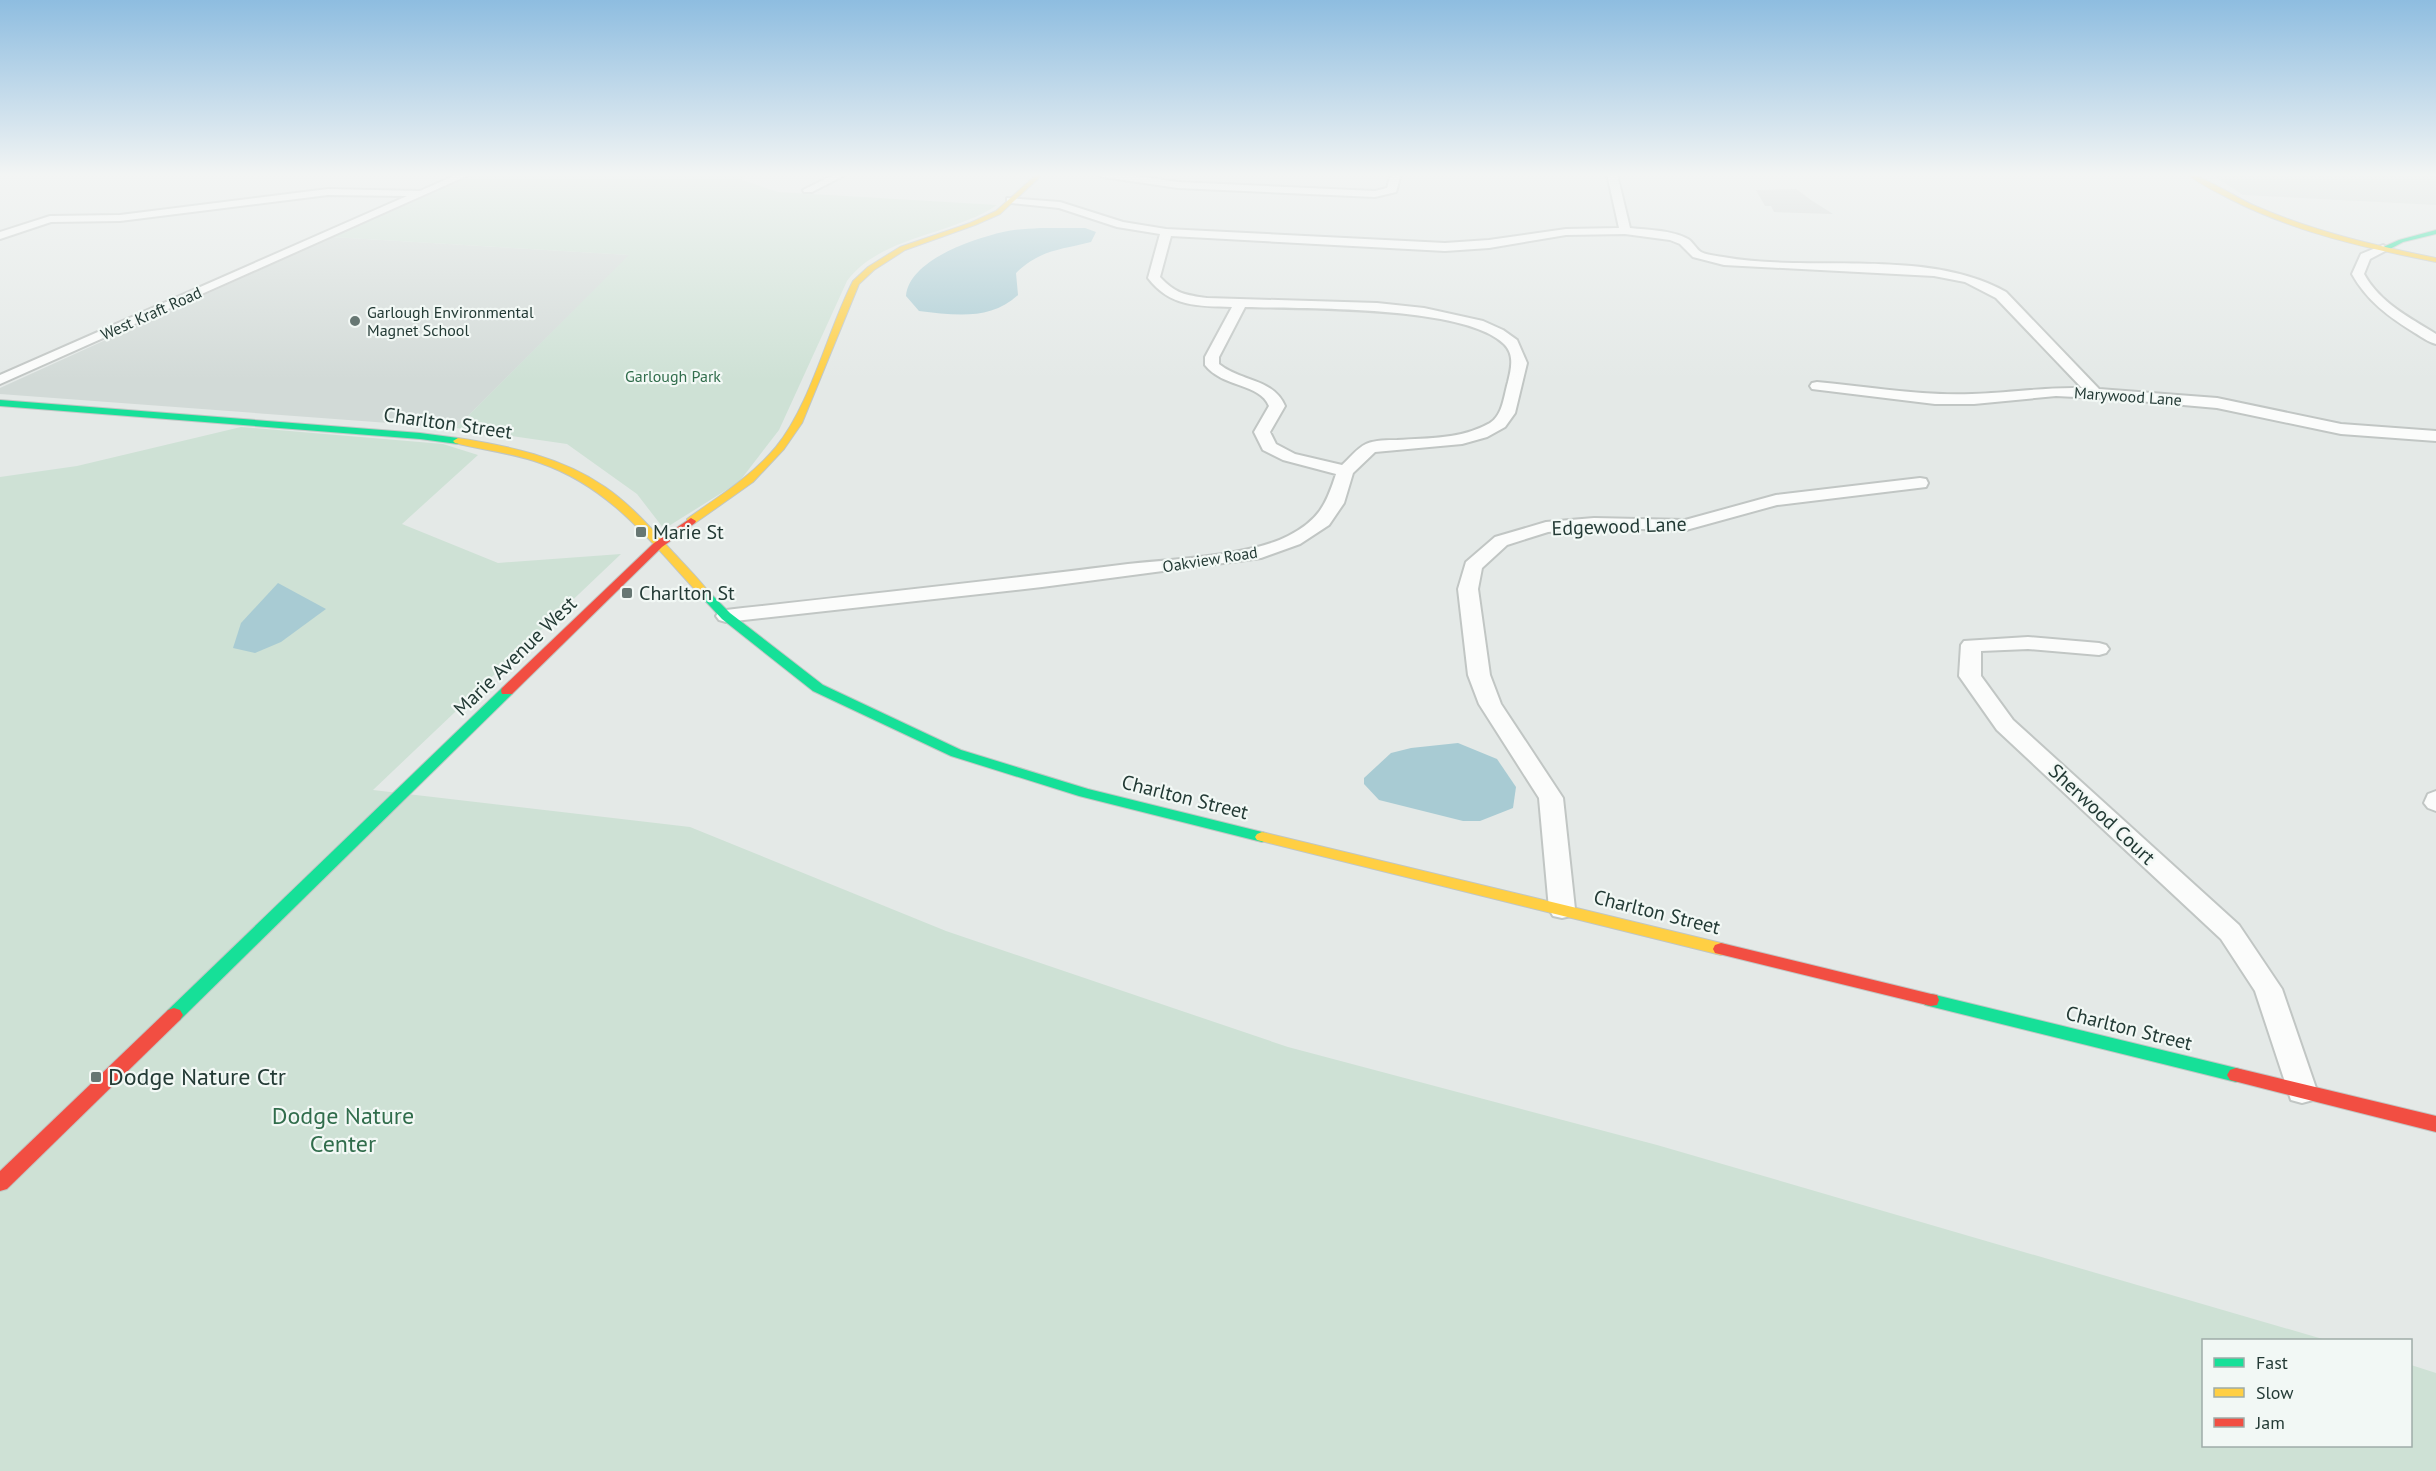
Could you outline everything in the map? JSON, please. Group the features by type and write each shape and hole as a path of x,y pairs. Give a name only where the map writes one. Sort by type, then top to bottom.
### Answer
{"street":[{"name":"West Kraft Road","path":"0,380 310,243"},
{"name":"Marie Avenue West","path":"0,1184 658,544 749,480 784,443 801,414 856,283 868,269 900,249 918,243"},
{"path":"1163,243 1154,278 1168,293 1207,302 1241,303 1377,307 1424,312 1478,324 1498,333 1512,343 1520,363 1507,413 1499,424 1481,434 1456,441 1370,448 1345,471 1288,457 1269,447 1262,432 1277,406 1275,397 1262,388 1225,376 1212,365 1212,357 1241,303"},
{"path":"1363,243 1444,247 1499,243"},
{"path":"1685,243 1697,255 1717,260 1934,273 1985,283 2001,295 2094,392"},
{"path":"2360,243 2436,260"},
{"path":"2397,243 2365,256 2358,274 2364,287 2379,303 2436,340"},
{"name":"Marywood Lane","path":"1817,386 1935,399 1974,399 2037,392 2094,392 2217,403 2341,429 2436,436"},
{"name":"Charlton Street","path":"0,403 420,436 486,445 540,458 588,480 619,503 726,616 818,688 956,753 1084,793 2436,1124"},
{"name":"Oakview Road","path":"726,616 1066,578 1254,554 1294,540 1323,521 1335,503 1345,471"},
{"name":"Edgewood Lane","path":"1562,909 1551,798 1490,704 1479,675 1468,589 1473,566 1501,541 1546,527 1594,523 1686,525 1776,500 1920,483"},
{"name":"Sherwood Court","path":"2099,649 2028,643 1971,645 1970,676 2005,725 2230,932 2268,989 2302,1091"}],"shaded area":[{"name":"Garlough Environmental Magnet School","path":"320,243 425,243 630,255 456,428 0,394 0,388"}],"green space":[{"name":"Garlough Park","path":"425,243 903,243 878,254 861,266 847,281 779,430 739,482 664,529 637,494 567,444 456,428 629,255"},
{"name":"Dodge Nature Center","path":"241,427 443,444 478,455 402,524 498,563 621,554 373,790 690,827 946,931 1288,1047 1657,1145 2323,1339 2202,1339 2202,1447 2412,1447 2412,1365 2436,1373 2436,1471 0,1471 0,477 77,466"}],"water":[{"path":"969,243 1088,243 1050,252 1025,265 1016,273 1018,295 996,309 984,313 958,315 919,311 906,296 910,283 930,262"},
{"path":"278,583 326,609 281,642 255,653 233,648 241,623"},
{"path":"1458,743 1497,759 1516,787 1513,808 1480,821 1463,821 1379,800 1364,784 1364,778 1391,753 1411,748"}],"traffic: fast":[{"path":"2385,248 2397,243"},
{"path":"0,403 420,436 458,441"},
{"path":"702,591 726,616 818,688 956,753 1084,793 1262,837"},
{"path":"174,1015 507,691"},
{"path":"1931,1000 2236,1075"}],"traffic: slow":[{"path":"691,521 749,480 779,449 797,423 856,283 871,268 887,257 918,243"},
{"path":"2359,243 2436,260"},
{"path":"458,441 543,460 564,468 602,489 630,513 702,591"},
{"path":"1262,837 1721,949"}],"traffic: jam":[{"path":"507,691 658,545 691,521"},
{"path":"1721,949 1931,1000"},
{"path":"0,1183 174,1015"},
{"path":"2236,1075 2436,1124"}],"place":[{"name":"Garlough Environmental Magnet School","path":"355,321"},
{"name":"Marie St","path":"641,532"},
{"name":"Charlton St","path":"627,593"},
{"name":"Dodge Nature Ctr","path":"96,1077"}]}
